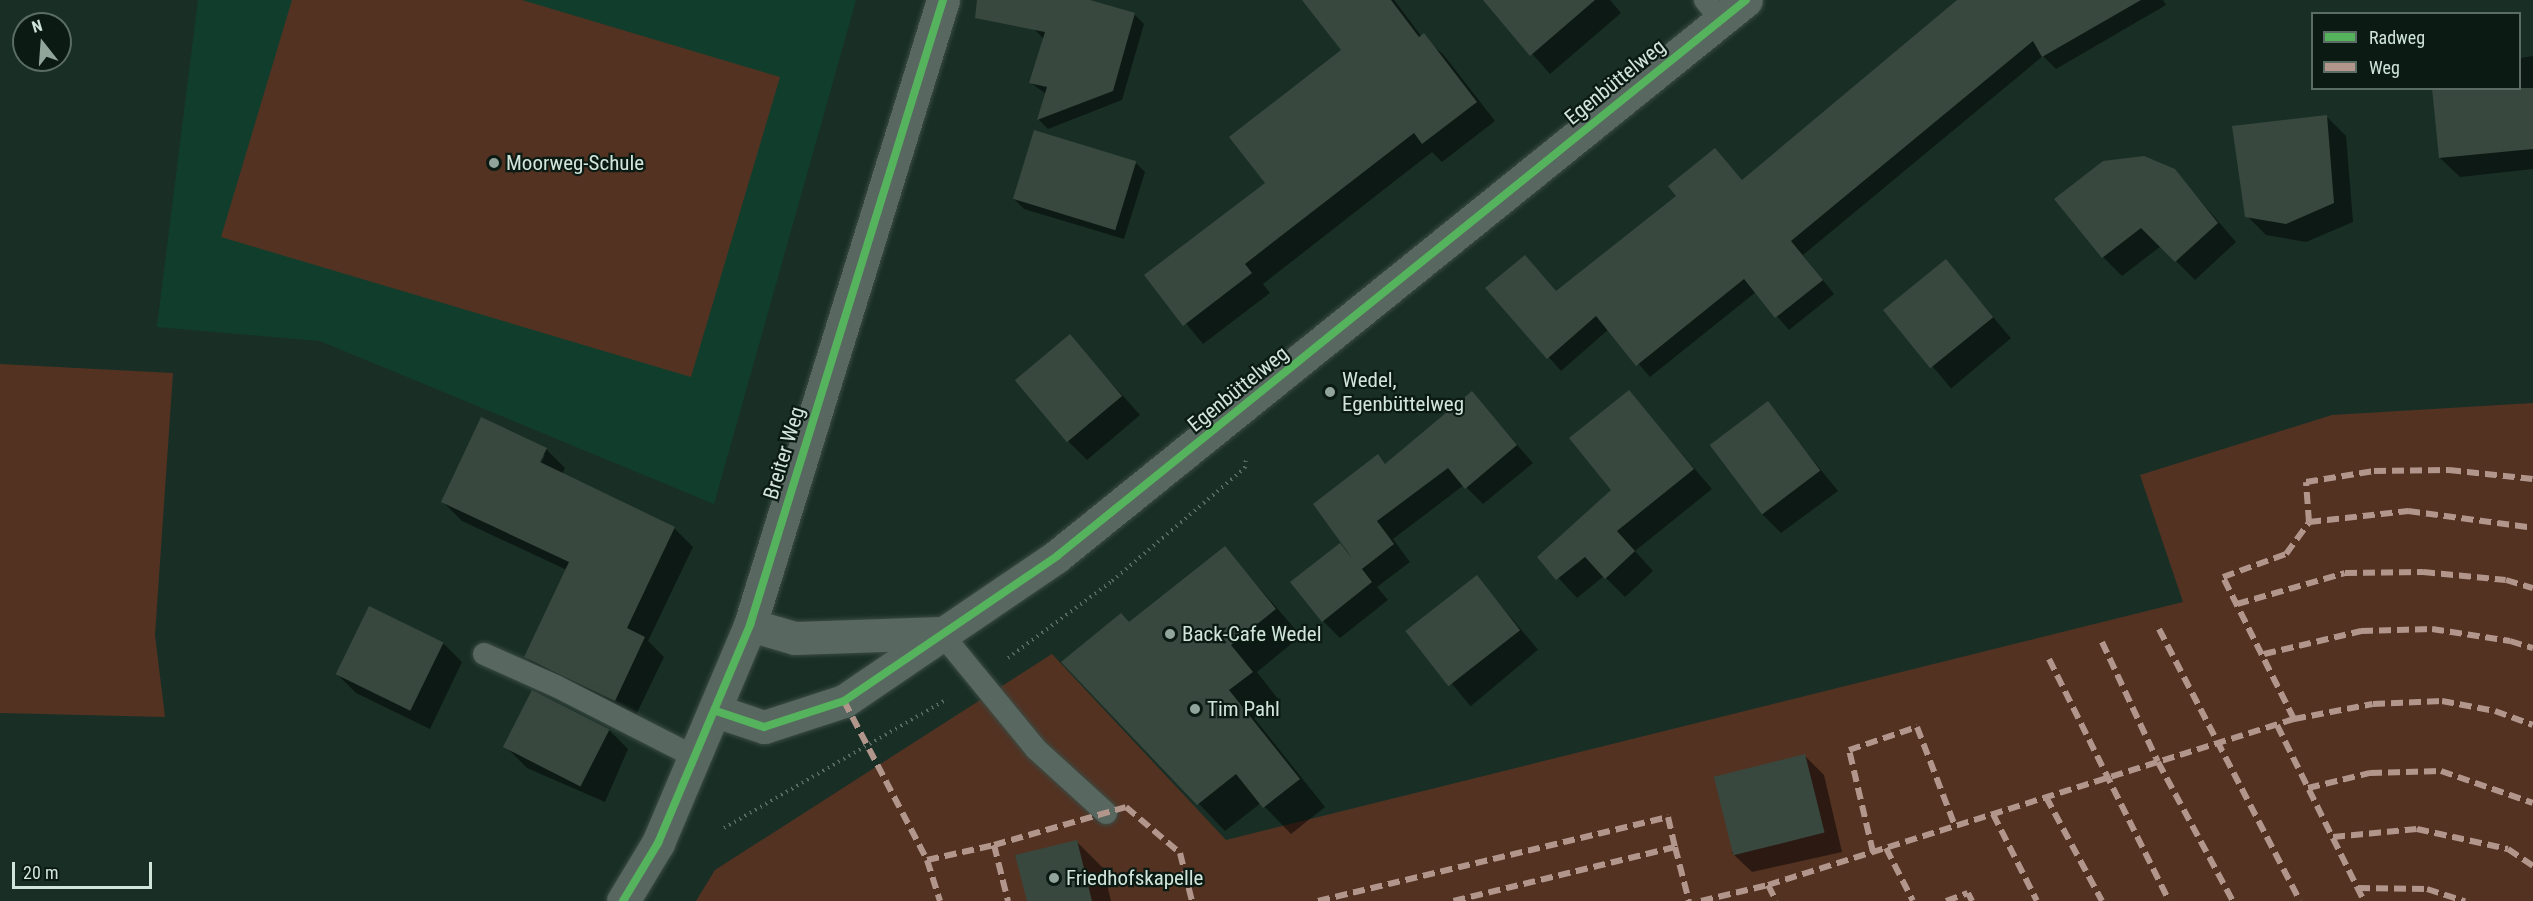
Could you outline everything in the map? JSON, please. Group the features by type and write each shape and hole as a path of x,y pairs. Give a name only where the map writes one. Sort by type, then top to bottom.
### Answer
{"street":[{"name":"Breiter Weg","path":"623,901 658,843 716,711 750,625 943,0"},
{"name":"Egenbüttelweg","path":"716,711 764,727 844,702 941,633 1057,556 1253,400 1724,6"},
{"path":"750,625 795,638 941,633"}],"lane":[{"path":"941,633 1036,749 1106,813"},
{"path":"484,654 556,686 695,757"}],"path":[{"path":"724,828 978,680 1112,581 1245,468 1253,400"}],"shaded area":[{"name":"Moorweg-Schule","path":"198,0 856,0 714,504 320,341 157,327"},
{"path":"292,0 522,0 780,77 691,377 221,237"},
{"path":"0,364 173,373 155,635 165,717 0,713"},
{"path":"2533,403 2533,901 696,901 715,870 1052,654 1226,840 2183,602 2140,475 2332,415"}],"building":[{"path":"977,0 1090,0 1135,13 1113,91 1037,120 1047,87 1029,83 1045,32 975,18"},
{"path":"1302,0 1391,0 1419,37 1424,33 1477,102 1422,144 1414,133 1245,264 1252,273 1183,326 1144,275 1265,183 1229,137 1341,50"},
{"path":"1483,0 1595,0 1530,56"},
{"path":"1957,0 2141,0 2042,57 2033,41 1791,241 1823,280 1775,318 1744,279 1636,366 1596,316 1547,359 1485,288 1525,255 1556,291 1676,196 1668,186 1715,148 1742,180"},
{"path":"2533,88 2533,149 2439,158 2432,90"},
{"path":"2327,115 2334,203 2286,224 2245,217 2232,126"},
{"path":"1034,130 1136,161 1115,230 1013,199"},
{"path":"2144,156 2175,169 2218,223 2175,262 2141,228 2102,258 2054,199 2103,161"},
{"path":"1946,259 1993,317 1930,368 1883,310"},
{"path":"1070,334 1122,396 1067,442 1015,380"},
{"path":"1629,390 1694,469 1617,531 1635,551 1605,579 1585,557 1556,580 1537,557 1611,490 1569,438"},
{"path":"1472,391 1517,445 1465,489 1448,468 1377,521 1394,544 1362,569 1372,582 1322,622 1290,582 1340,543 1352,558 1313,504 1378,454 1385,464"},
{"path":"1768,401 1820,470 1762,514 1710,445"},
{"path":"481,417 547,448 540,462 675,527 627,628 645,637 615,701 524,657 569,562 441,502"},
{"path":"1225,546 1276,609 1231,645 1253,672 1229,690 1300,779 1263,808 1236,774 1197,805 1061,662 1121,613 1129,622"},
{"path":"1477,575 1520,630 1448,686 1405,631"},
{"path":"369,606 444,642 410,711 336,674"},
{"path":"532,690 610,729 580,787 503,747"},
{"path":"1805,754 1825,833 1733,855 1714,777"},
{"name":"Friedhofskapelle","path":"1077,840 1092,901 1027,901 1015,855"}],"marked path":[{"path":"2294,719 2223,577 2286,554 2309,522 2306,482 2374,471 2449,470 2533,479"},
{"path":"2309,522 2408,511 2533,528"},
{"path":"2237,604 2345,573 2423,572 2506,580 2533,588"},
{"path":"2159,629 2300,901"},
{"path":"2264,654 2361,631 2432,629 2510,641 2533,648"},
{"path":"2102,642 2158,762 2233,901"},
{"path":"2049,659 2169,901"},
{"path":"844,701 927,860 940,901"},
{"path":"1701,901 1768,885 2294,719 2373,704 2442,701 2495,711 2533,725"},
{"path":"2277,725 2364,901"},
{"path":"1873,852 1849,750 1917,727 1955,826"},
{"path":"2308,788 2370,773 2441,771 2533,803"},
{"path":"2046,797 2102,901"},
{"path":"994,845 1126,807 1180,853 1192,901"},
{"path":"1993,814 2037,901"},
{"path":"1318,901 1668,817 1675,847 1453,901"},
{"path":"2333,837 2417,829 2508,849 2533,866"},
{"path":"927,860 994,845 1008,901"},
{"path":"1675,847 1689,901"},
{"path":"1886,848 1913,901"},
{"path":"1768,885 1776,901"},
{"path":"2358,888 2427,889 2465,901"},
{"path":"1946,901 1968,893 1972,901"}],"cycle path":[{"path":"623,901 658,843 750,625 943,0"},
{"path":"716,711 764,727 844,701 1057,556 1746,0"}],"place":[{"name":"Moorweg-Schule","path":"494,163"},
{"name":"Wedel, Egenbüttelweg","path":"1330,392"},
{"name":"Back-Cafe Wedel","path":"1170,634"},
{"name":"Tim Pahl","path":"1195,709"},
{"name":"Friedhofskapelle","path":"1054,878"}]}
